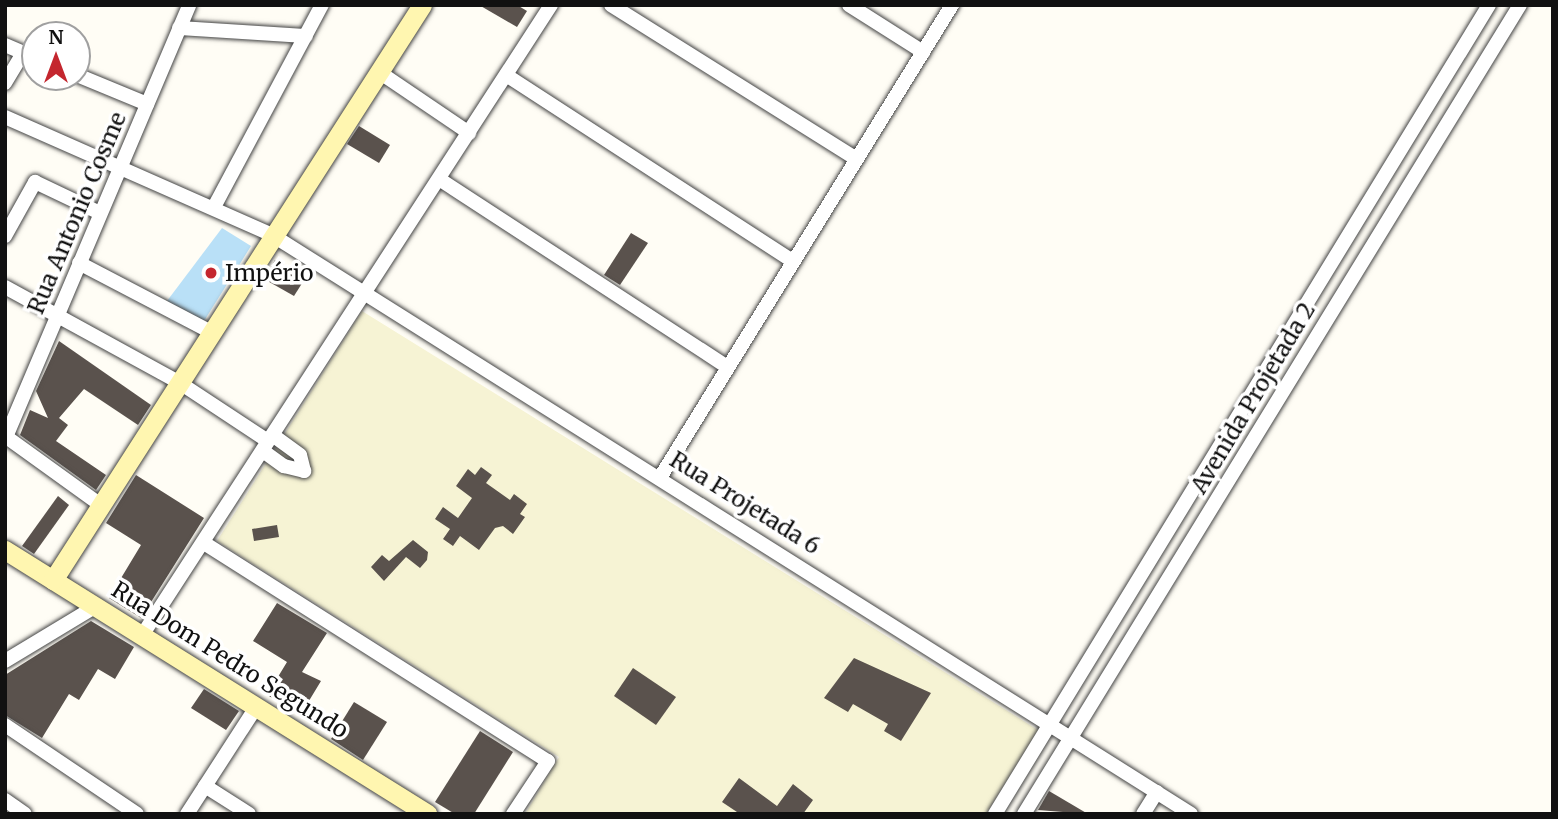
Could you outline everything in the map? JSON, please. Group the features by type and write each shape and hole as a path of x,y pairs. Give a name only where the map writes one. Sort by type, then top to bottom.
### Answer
{"street":[{"name":"Rua Antonio Cosme","path":"6,437 188,5"},
{"path":"214,207 322,5"},
{"path":"53,580 422,5"},
{"path":"144,634 551,5"},
{"path":"611,5 855,158"},
{"path":"849,5 923,52"},
{"path":"661,476 791,260 952,5"},
{"name":"Avenida Projetada 2","path":"995,814 1489,5"},
{"name":"Avenida Projetada 2","path":"1024,814 1520,5"},
{"path":"179,28 306,36"},
{"path":"5,83 21,65"},
{"path":"379,72 470,133"},
{"path":"506,75 791,260"},
{"path":"91,81 146,104"},
{"name":"Rua Projetada 6","path":"5,117 120,164 272,235 661,476 1191,814"},
{"path":"439,179 726,366"},
{"path":"5,236 35,182 100,213"},
{"path":"79,263 211,332"},
{"path":"5,287 180,383 268,442"},
{"path":"6,437 102,506"},
{"path":"204,543 548,761 513,814"},
{"name":"Rua Dom Pedro Segundo","path":"5,550 144,634 427,814"},
{"path":"5,661 96,606"},
{"path":"187,814 257,705"},
{"path":"5,725 138,814"},
{"path":"205,786 249,814"},
{"path":"1143,814 1157,792"},
{"path":"5,800 25,814"}],"shaded area":[{"path":"362,311 1038,730 986,814 525,814 559,757 217,541"}],"water":[{"name":"Império","path":"222,228 251,246 204,321 167,301"}],"building":[{"path":"479,5 517,5 527,11 517,27"},
{"path":"359,126 390,145 379,163 347,144"},
{"path":"631,233 648,243 620,285 604,275"},
{"path":"275,260 306,277 294,296 264,279"},
{"path":"59,341 151,405 138,425 84,389 59,418 68,425 56,441 106,475 96,490 20,435 30,410 48,418 36,391"},
{"path":"481,467 492,475 486,483 510,500 514,494 527,504 520,514 525,517 513,534 503,526 495,528 479,550 460,536 453,546 443,539 450,529 435,519 443,507 458,518 472,498 456,486 468,469 475,475"},
{"path":"136,475 204,518 141,618 109,598 141,545 106,523"},
{"path":"58,496 69,505 34,554 22,546"},
{"path":"277,525 279,537 254,541 252,529"},
{"path":"413,540 428,552 427,560 420,568 406,557 384,581 371,567 382,555 389,561"},
{"path":"277,603 327,633 302,672 321,681 301,714 267,695 287,662 253,641"},
{"path":"91,621 134,647 115,679 98,669 79,700 69,694 42,738 5,715 5,675"},
{"path":"854,658 931,693 901,741 884,731 888,724 853,704 848,712 824,698"},
{"path":"633,668 676,697 656,725 614,696"},
{"path":"204,689 239,711 226,730 191,708"},
{"path":"354,702 387,722 363,760 331,739"},
{"path":"480,731 513,752 474,814 455,814 435,802"},
{"path":"739,778 777,806 793,784 813,800 803,814 740,814 722,802"},
{"path":"1049,791 1088,814 1038,810"}],"place":[{"name":"Império","path":"211,273"}]}
